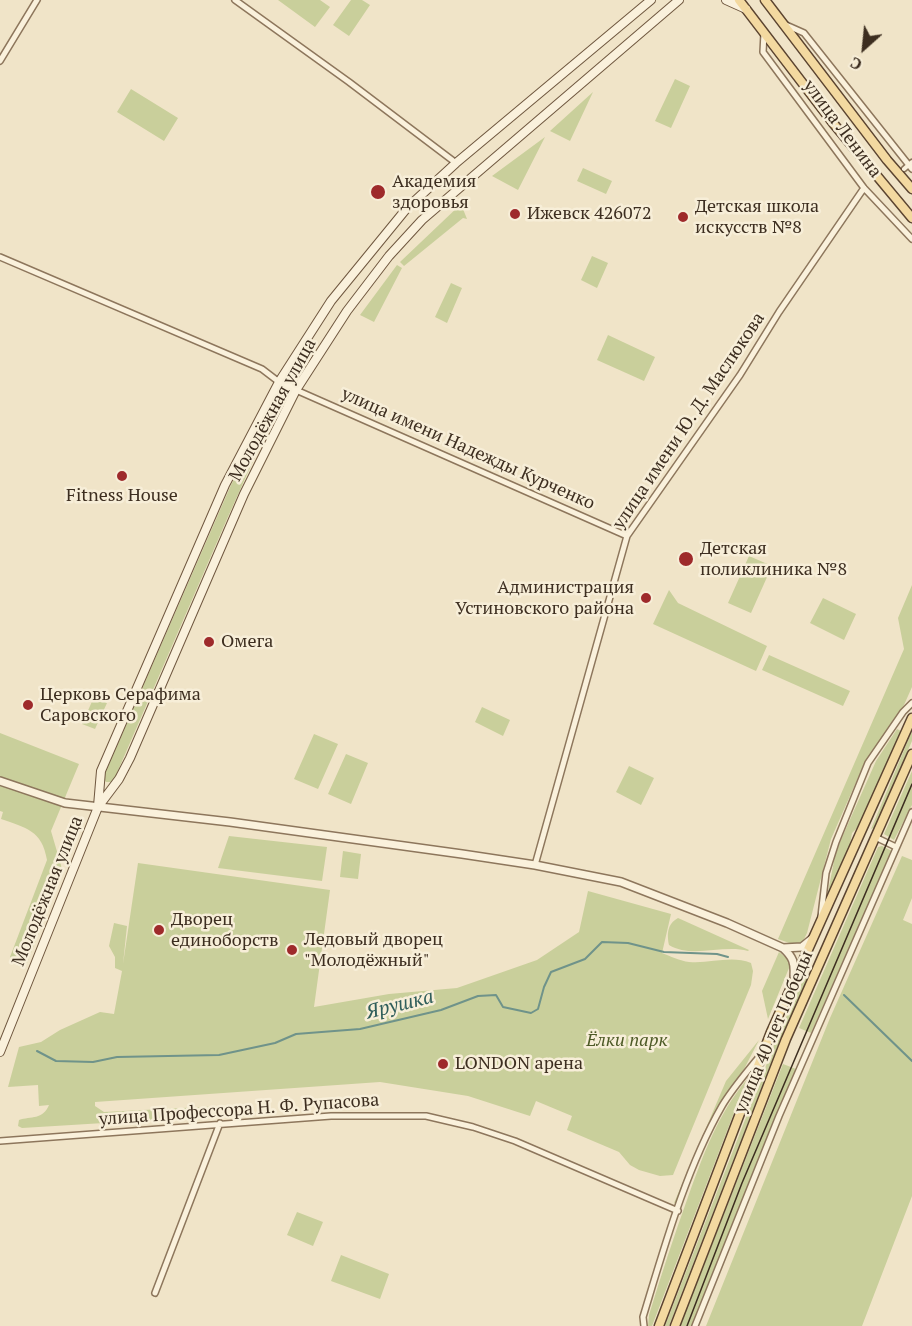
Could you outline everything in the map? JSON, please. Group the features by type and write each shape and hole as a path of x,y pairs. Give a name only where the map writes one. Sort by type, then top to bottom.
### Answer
{"main road":[{"name":"Молодёжная улица","path":"98,807 100,771 225,485 279,382 331,301 407,208 456,163 651,0"},
{"name":"Молодёжная улица","path":"0,1052 98,807 119,779 130,758 244,494 297,390 347,311 389,256 422,220 679,0"},
{"path":"726,0 746,9"},
{"name":"улица Ленина","path":"739,0 833,123 912,218"},
{"name":"улица Ленина","path":"767,2 887,160 912,189"},
{"path":"279,382 297,390"},
{"name":"улица 40 лет Победы","path":"659,1326 763,1052 912,718"},
{"name":"улица 40 лет Победы","path":"675,1326 786,1039 912,754"},
{"path":"861,831 875,837"},
{"path":"801,964 816,971"}],"street":[{"path":"0,61 37,0"},
{"path":"235,0 456,163"},
{"name":"улица Ленина","path":"782,23 804,33 909,166"},
{"name":"улица Ленина","path":"764,31 763,52 864,188 912,239"},
{"name":"улица имени Ю. Д. Маслюкова","path":"535,865 627,536 740,375 779,312 864,188"},
{"path":"0,256 262,369 279,382"},
{"name":"улица имени Надежды Курченко","path":"297,390 627,536"},
{"name":"улица 40 лет Победы","path":"820,924 826,873 868,763 903,712 912,703"},
{"path":"0,781 65,803 239,823 535,865 621,882 727,923 783,948 791,955 795,965 794,980"},
{"path":"695,1326 779,1116 912,812"},
{"path":"875,837 896,847"},
{"path":"783,948 802,947 813,938"},
{"name":"улица 40 лет Победы","path":"644,1326 643,1317 678,1211 704,1144 723,1104 763,1052"},
{"name":"улица Профессора Н. Ф. Рупасова","path":"0,1141 331,1116 426,1116 473,1127 516,1141 678,1211"},
{"path":"155,1293 220,1123"}],"green space":[{"path":"278,0 320,0 330,7 315,27"},
{"path":"351,0 362,0 370,5 349,36 333,25"},
{"path":"675,79 690,86 671,128 655,121"},
{"path":"131,89 178,118 164,141 117,112"},
{"path":"593,92 570,141 550,131"},
{"path":"545,137 518,190 492,176"},
{"path":"583,168 612,181 606,194 577,181"},
{"path":"461,204 467,219 463,218 404,266 400,262"},
{"path":"592,256 608,263 597,288 581,280"},
{"path":"397,265 402,268 374,322 360,315"},
{"path":"451,283 462,288 447,323 435,317"},
{"path":"608,335 655,357 644,381 597,360"},
{"path":"269,411 274,411 276,417 227,519 113,782 106,782 103,778 231,485"},
{"path":"749,556 772,566 751,613 728,603"},
{"path":"912,585 912,687 904,705 864,764 831,839 807,933 802,943 795,945 778,939 904,649 898,618"},
{"path":"669,590 678,603 767,646 756,671 653,624"},
{"path":"823,598 856,614 844,640 810,623"},
{"path":"769,655 850,691 843,706 762,670"},
{"path":"94,697 107,703 95,729 82,724"},
{"path":"482,707 510,720 503,736 475,722"},
{"path":"897,729 901,731 858,827 852,833 850,845 827,897 840,842 876,761"},
{"path":"912,731 912,741 874,828 871,829"},
{"path":"0,733 79,764 51,831 63,872 27,963 22,967 14,964 10,957 47,860 45,850 37,836 25,828 1,819 3,812 0,811"},
{"path":"314,734 338,744 318,789 294,779"},
{"path":"346,754 368,763 351,804 328,794"},
{"path":"629,766 654,778 641,805 616,792"},
{"path":"912,771 912,805 894,840 884,834"},
{"path":"229,836 327,847 322,881 218,868"},
{"path":"882,846 892,851 811,1033 799,1028 878,847"},
{"path":"343,851 361,854 358,879 340,877"},
{"path":"902,856 912,860 912,898 903,920 912,924 912,1196 862,1326 706,1326 830,1018"},
{"name":"Ёлки парк","path":"138,863 330,890 314,1007 389,994 457,988 537,960 579,932 588,891 671,914 662,953 689,962 736,960 751,963 753,971 751,985 673,1175 660,1176 639,1170 630,1165 619,1152 567,1130 572,1116 536,1101 530,1116 468,1096 380,1082 95,1102 95,1106 104,1112 222,1106 225,1112 219,1116 22,1128 18,1126 19,1120 40,1115 49,1105 39,1106 38,1085 8,1087 19,1047 41,1042 60,1030 100,1012 114,1014 122,971 115,968 115,957 109,946 114,923 127,926 123,964"},
{"path":"678,918 749,950 688,951 669,945 669,930"},
{"path":"779,952 789,960 789,968 768,1019 762,991"},
{"path":"808,974 809,977 780,1040 669,1326 665,1326 776,1040 805,975"},
{"path":"759,1040 741,1075 721,1102 679,1202 674,1203 726,1081"},
{"path":"783,1064 796,1069 696,1326 680,1326"},
{"path":"747,1079 652,1326 648,1326 649,1315 668,1256 706,1150 727,1107"},
{"path":"297,1212 323,1222 313,1246 287,1235"},
{"path":"341,1255 389,1274 380,1299 331,1281"}],"waterway":[{"name":"Ярушка","path":"37,1051 56,1061 93,1062 117,1057 219,1055 275,1043 296,1034 360,1029 441,1010 478,996 496,995 503,1007 531,1013 538,1009 551,972 585,959 602,942 628,943 664,952 717,954 728,957"},
{"path":"844,995 912,1061"}],"tram line":[{"path":"687,1326 742,1183 912,784"}],"place":[{"name":"Академия здоровья","path":"378,192"},
{"name":"Ижевск 426072","path":"515,214"},
{"name":"Детская школа искусств №8","path":"683,217"},
{"name":"Fitness House","path":"122,476"},
{"name":"Детская поликлиника №8","path":"686,559"},
{"name":"Администрация Устиновского района","path":"646,598"},
{"name":"Омега","path":"209,642"},
{"name":"Церковь Серафима Саровского","path":"28,705"},
{"name":"Дворец единоборств","path":"159,930"},
{"name":"Ледовый дворец \"Молодёжный\"","path":"292,950"},
{"name":"LONDON арена","path":"443,1064"}]}
